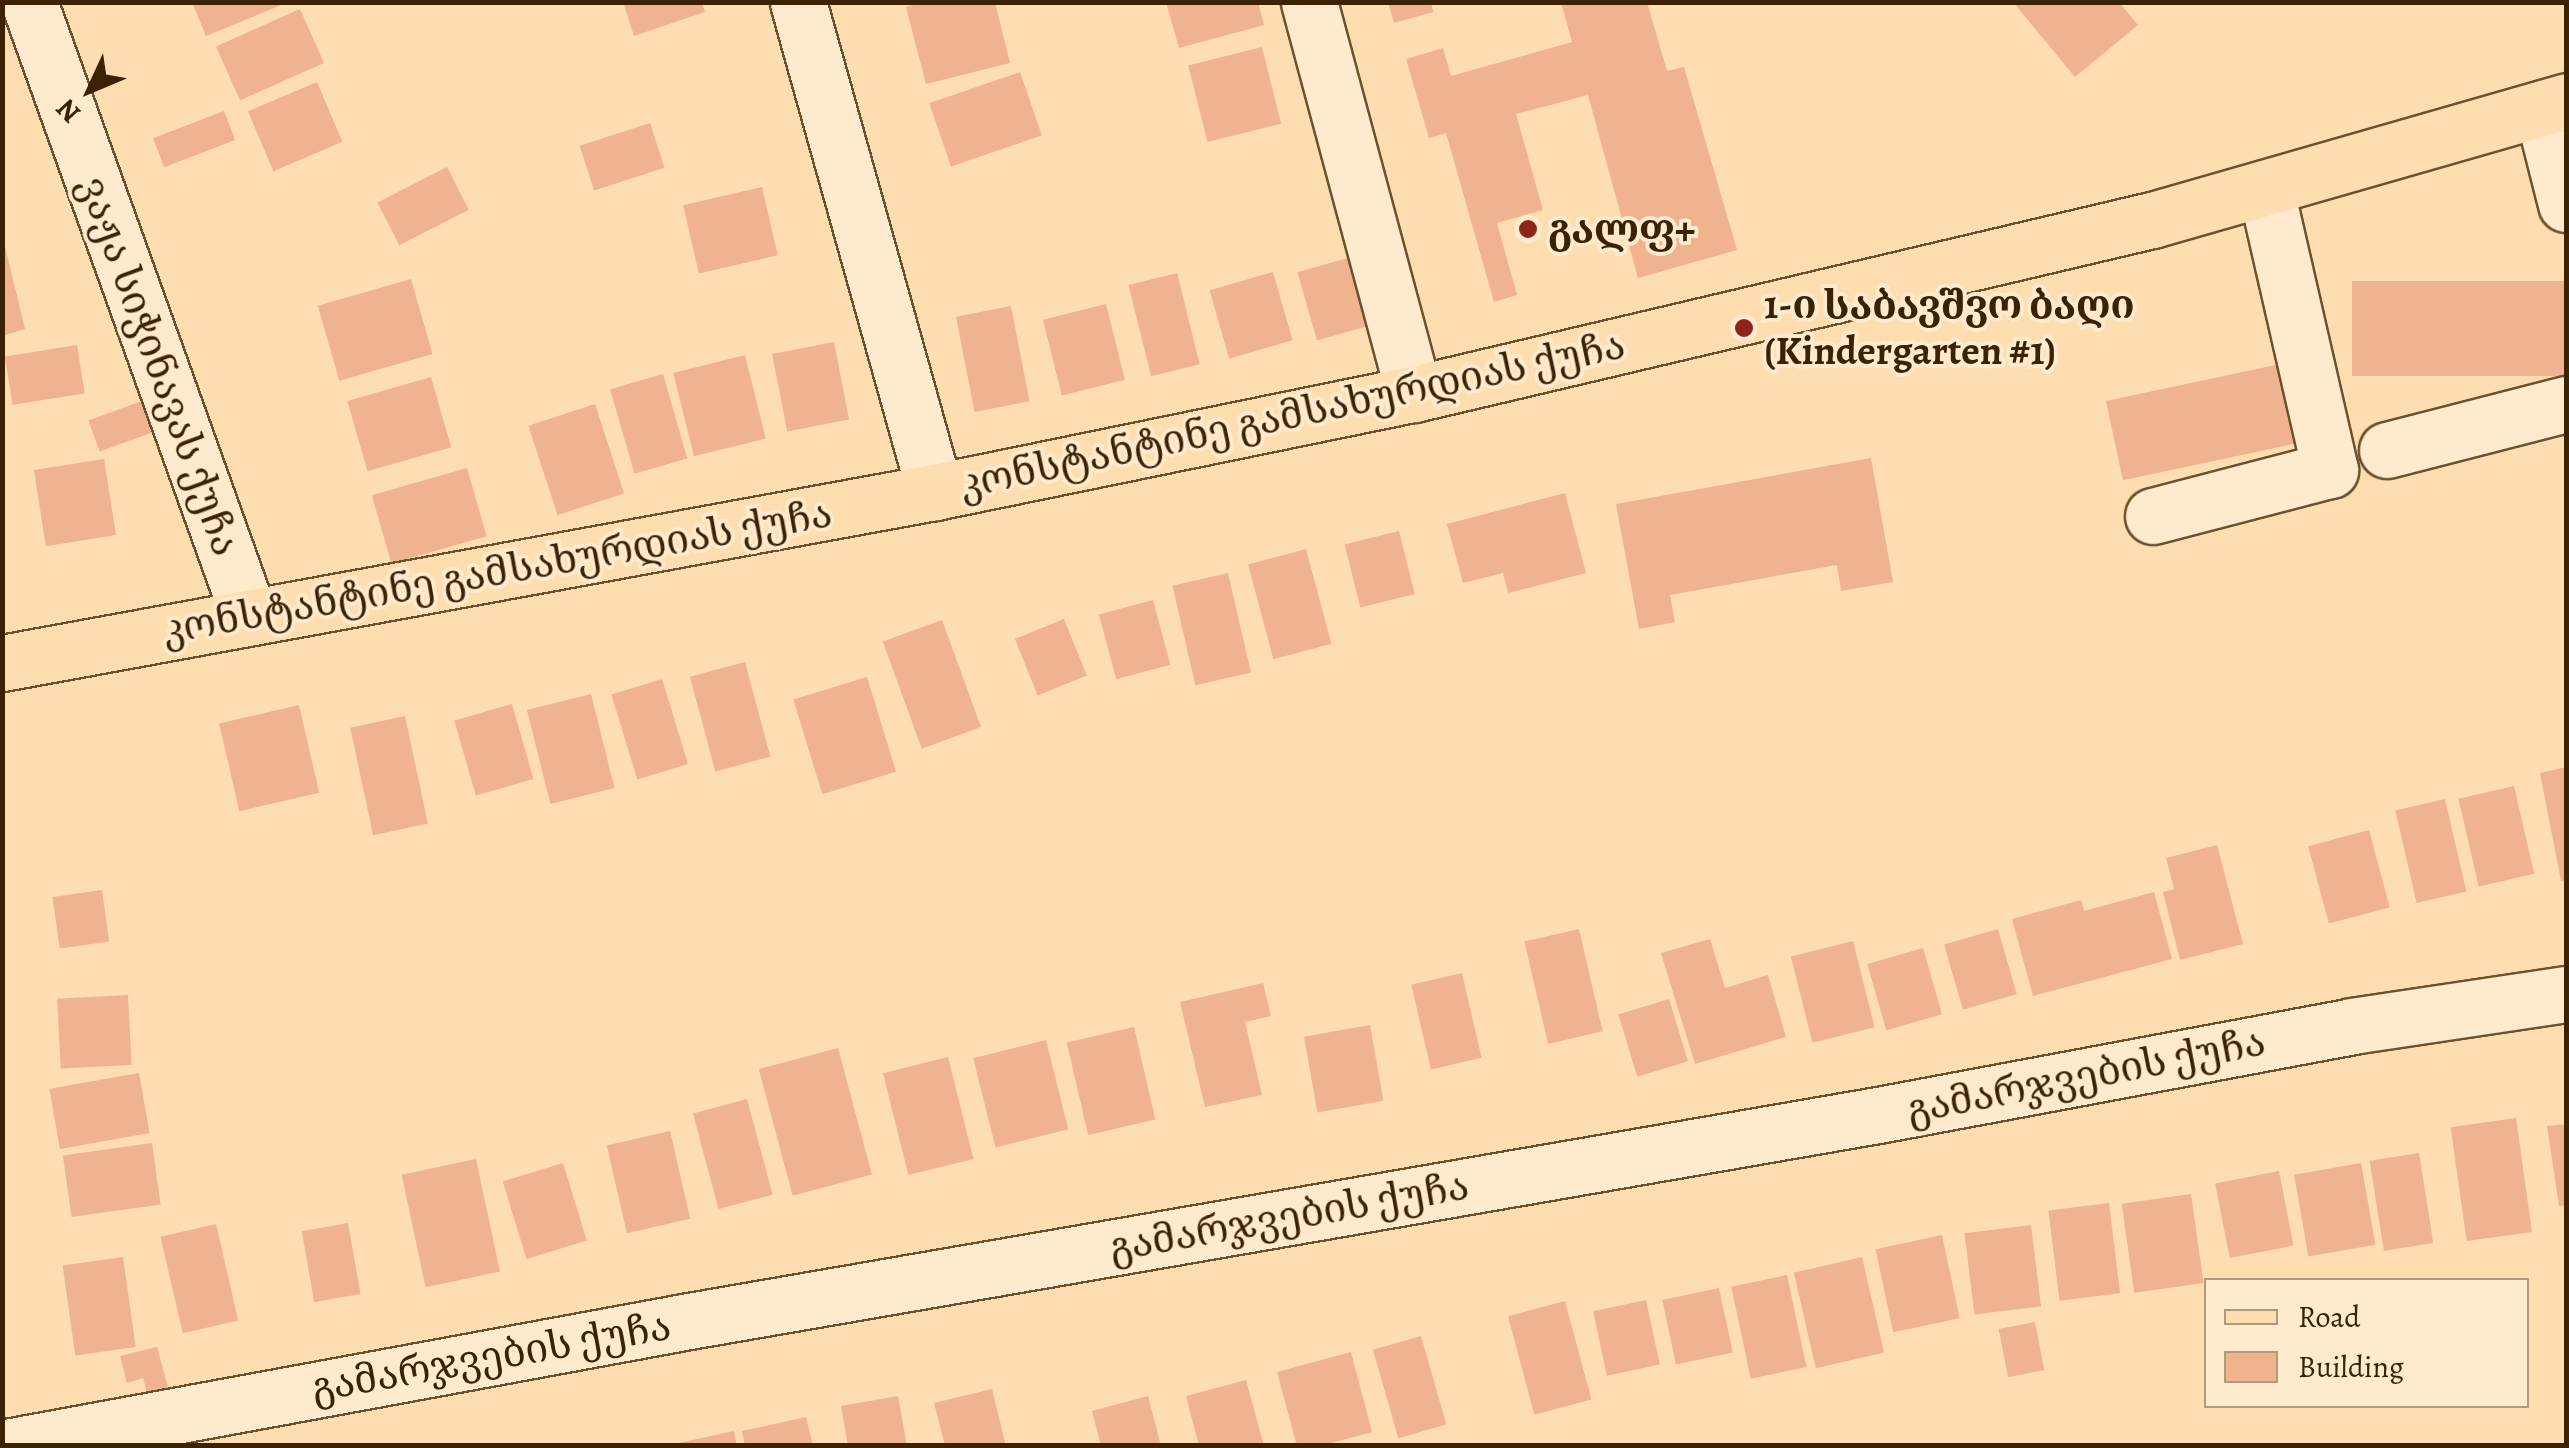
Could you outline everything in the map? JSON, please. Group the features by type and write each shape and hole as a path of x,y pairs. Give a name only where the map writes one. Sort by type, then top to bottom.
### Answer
{"main road":[{"name":"კონსტანტინე გამსახურდიას ქუჩა","path":"2,664 935,492 1414,394 2266,190 2554,105"}],"street":[{"name":"ვაჟა სიჭინავას ქუჩა","path":"29,2 249,616"},
{"path":"798,2 935,492"},
{"path":"1308,2 1414,394"},
{"path":"2554,105 2566,204"},
{"path":"2154,516 2330,470 2266,190"},
{"path":"2387,450 2566,404"},
{"name":"გამარჯვების ქუჩა","path":"12,1446 689,1320 1859,1118 2352,1026 2566,994"}],"building":[{"path":"192,2 286,2 286,3 206,36"},
{"path":"623,2 702,2 705,12 634,36"},
{"path":"923,2 995,2 1010,63 926,84 906,7"},
{"path":"1166,2 1258,2 1264,25 1179,48"},
{"path":"1388,2 1431,2 1433,12 1394,23"},
{"path":"1561,2 1647,2 1667,71 1684,67 1737,250 1638,278 1588,95 1516,114 1543,210 1497,223 1517,295 1494,302 1446,133 1429,138 1406,59 1443,48 1451,76 1572,42"},
{"path":"2013,2 2119,2 2138,25 2075,77"},
{"path":"300,9 324,63 240,100 216,46"},
{"path":"1262,47 1281,124 1207,142 1188,65"},
{"path":"1020,72 1042,135 951,167 929,103"},
{"path":"317,82 342,142 273,171 248,111"},
{"path":"224,111 235,140 164,167 153,138"},
{"path":"650,123 665,168 594,191 580,146"},
{"path":"447,167 469,210 399,245 378,202"},
{"path":"762,187 778,255 699,273 683,205"},
{"path":"2,242 25,329 2,336"},
{"path":"1358,255 1378,323 1317,341 1297,272"},
{"path":"1273,272 1293,340 1229,358 1210,290"},
{"path":"1177,273 1200,364 1151,376 1128,285"},
{"path":"411,279 432,354 339,381 318,306"},
{"path":"2352,281 2566,281 2566,376 2352,376"},
{"path":"1106,304 1125,380 1062,395 1043,320"},
{"path":"1011,306 1030,401 975,412 956,317"},
{"path":"834,342 849,420 787,432 772,354"},
{"path":"77,345 85,393 13,405 5,356"},
{"path":"745,355 766,438 694,456 673,373"},
{"path":"2285,363 2302,442 2123,480 2106,401"},
{"path":"663,374 687,459 634,474 610,389"},
{"path":"431,377 451,447 367,471 347,401"},
{"path":"142,401 153,432 100,452 88,420"},
{"path":"595,404 624,493 557,515 528,426"},
{"path":"1871,458 1893,582 1841,591 1837,565 1670,595 1675,622 1639,629 1616,504"},
{"path":"104,459 116,535 46,546 34,470"},
{"path":"467,468 487,536 391,564 372,495"},
{"path":"1565,493 1586,573 1508,593 1503,573 1463,583 1447,524"},
{"path":"1399,531 1415,594 1360,608 1345,545"},
{"path":"1306,549 1331,644 1273,659 1248,565"},
{"path":"1228,573 1251,672 1195,685 1172,586"},
{"path":"1153,600 1170,665 1116,679 1099,614"},
{"path":"1064,619 1087,676 1038,695 1015,639"},
{"path":"942,620 981,727 922,749 883,642"},
{"path":"745,662 770,757 715,771 690,677"},
{"path":"867,677 896,772 822,794 793,700"},
{"path":"662,679 688,764 637,780 611,694"},
{"path":"591,694 614,788 550,804 527,710"},
{"path":"512,704 533,779 476,796 454,721"},
{"path":"299,705 319,793 239,811 219,723"},
{"path":"405,716 428,824 373,835 350,728"},
{"path":"2566,767 2566,880 2561,881 2540,773"},
{"path":"2514,786 2534,874 2479,887 2458,799"},
{"path":"2445,799 2466,892 2417,903 2395,810"},
{"path":"2369,830 2390,907 2329,924 2308,846"},
{"path":"2217,845 2243,944 2180,960 2163,892 2174,889 2166,858"},
{"path":"102,890 109,941 60,948 52,897"},
{"path":"2154,892 2172,959 2033,996 2012,919 2081,900 2084,911"},
{"path":"1579,929 1603,1031 1548,1044 1524,942"},
{"path":"1998,929 2017,994 1963,1010 1944,944"},
{"path":"1710,939 1725,988 1768,975 1786,1037 1695,1064 1661,953"},
{"path":"1853,941 1875,1027 1812,1043 1791,956"},
{"path":"1923,948 1942,1014 1886,1030 1867,964"},
{"path":"1462,973 1482,1058 1431,1069 1411,985"},
{"path":"1263,983 1271,1016 1245,1022 1262,1095 1205,1107 1180,1002"},
{"path":"128,995 132,1065 61,1069 57,999"},
{"path":"1669,999 1688,1061 1637,1077 1618,1014"},
{"path":"1370,1025 1383,1101 1317,1112 1304,1037"},
{"path":"1134,1027 1155,1120 1088,1135 1067,1043"},
{"path":"1046,1040 1068,1129 995,1147 973,1058"},
{"path":"838,1048 872,1175 793,1196 759,1069"},
{"path":"948,1057 973,1159 908,1175 883,1073"},
{"path":"139,1073 150,1133 60,1149 49,1089"},
{"path":"747,1099 773,1195 719,1209 693,1113"},
{"path":"2516,1118 2532,1232 2467,1241 2451,1127"},
{"path":"2566,1124 2566,1205 2559,1206 2547,1126"},
{"path":"670,1131 690,1219 627,1233 607,1146"},
{"path":"152,1143 161,1204 72,1217 63,1156"},
{"path":"2419,1153 2433,1243 2384,1251 2370,1161"},
{"path":"476,1159 500,1271 426,1287 402,1175"},
{"path":"563,1163 587,1240 526,1259 503,1181"},
{"path":"2361,1163 2375,1245 2308,1257 2294,1175"},
{"path":"2279,1171 2294,1246 2230,1258 2215,1183"},
{"path":"2191,1194 2204,1283 2134,1293 2122,1204"},
{"path":"2109,1203 2120,1293 2060,1301 2048,1210"},
{"path":"348,1223 361,1294 314,1302 302,1231"},
{"path":"216,1224 238,1320 183,1333 160,1237"},
{"path":"2031,1225 2041,1306 1974,1315 1964,1233"},
{"path":"1942,1235 1960,1318 1893,1332 1875,1249"},
{"path":"123,1257 136,1347 75,1356 63,1265"},
{"path":"1862,1257 1884,1352 1816,1368 1794,1273"},
{"path":"1787,1275 1807,1367 1751,1379 1731,1287"},
{"path":"1719,1288 1733,1353 1676,1365 1662,1300"},
{"path":"1646,1300 1660,1365 1607,1376 1593,1311"},
{"path":"1565,1301 1591,1400 1534,1415 1508,1316"},
{"path":"2035,1322 2044,1370 2008,1377 1999,1329"},
{"path":"1421,1336 1446,1424 1398,1438 1373,1350"},
{"path":"157,1347 169,1391 148,1396 143,1378 127,1383 120,1356"},
{"path":"1351,1352 1372,1432 1320,1446 1297,1446 1277,1372"},
{"path":"1246,1380 1264,1446 1199,1446 1186,1396"},
{"path":"992,1389 1006,1446 945,1446 934,1403"},
{"path":"898,1396 907,1446 848,1446 841,1406"},
{"path":"1148,1396 1161,1446 1101,1446 1092,1411"},
{"path":"806,1417 813,1446 745,1446 742,1431"},
{"path":"734,1431 737,1446 674,1446 674,1444"}],"place":[{"name":"გალფ+","path":"1528,229"},
{"name":"1-ი საბავშვო ბაღი (Kindergarten #1)","path":"1744,328"}]}
